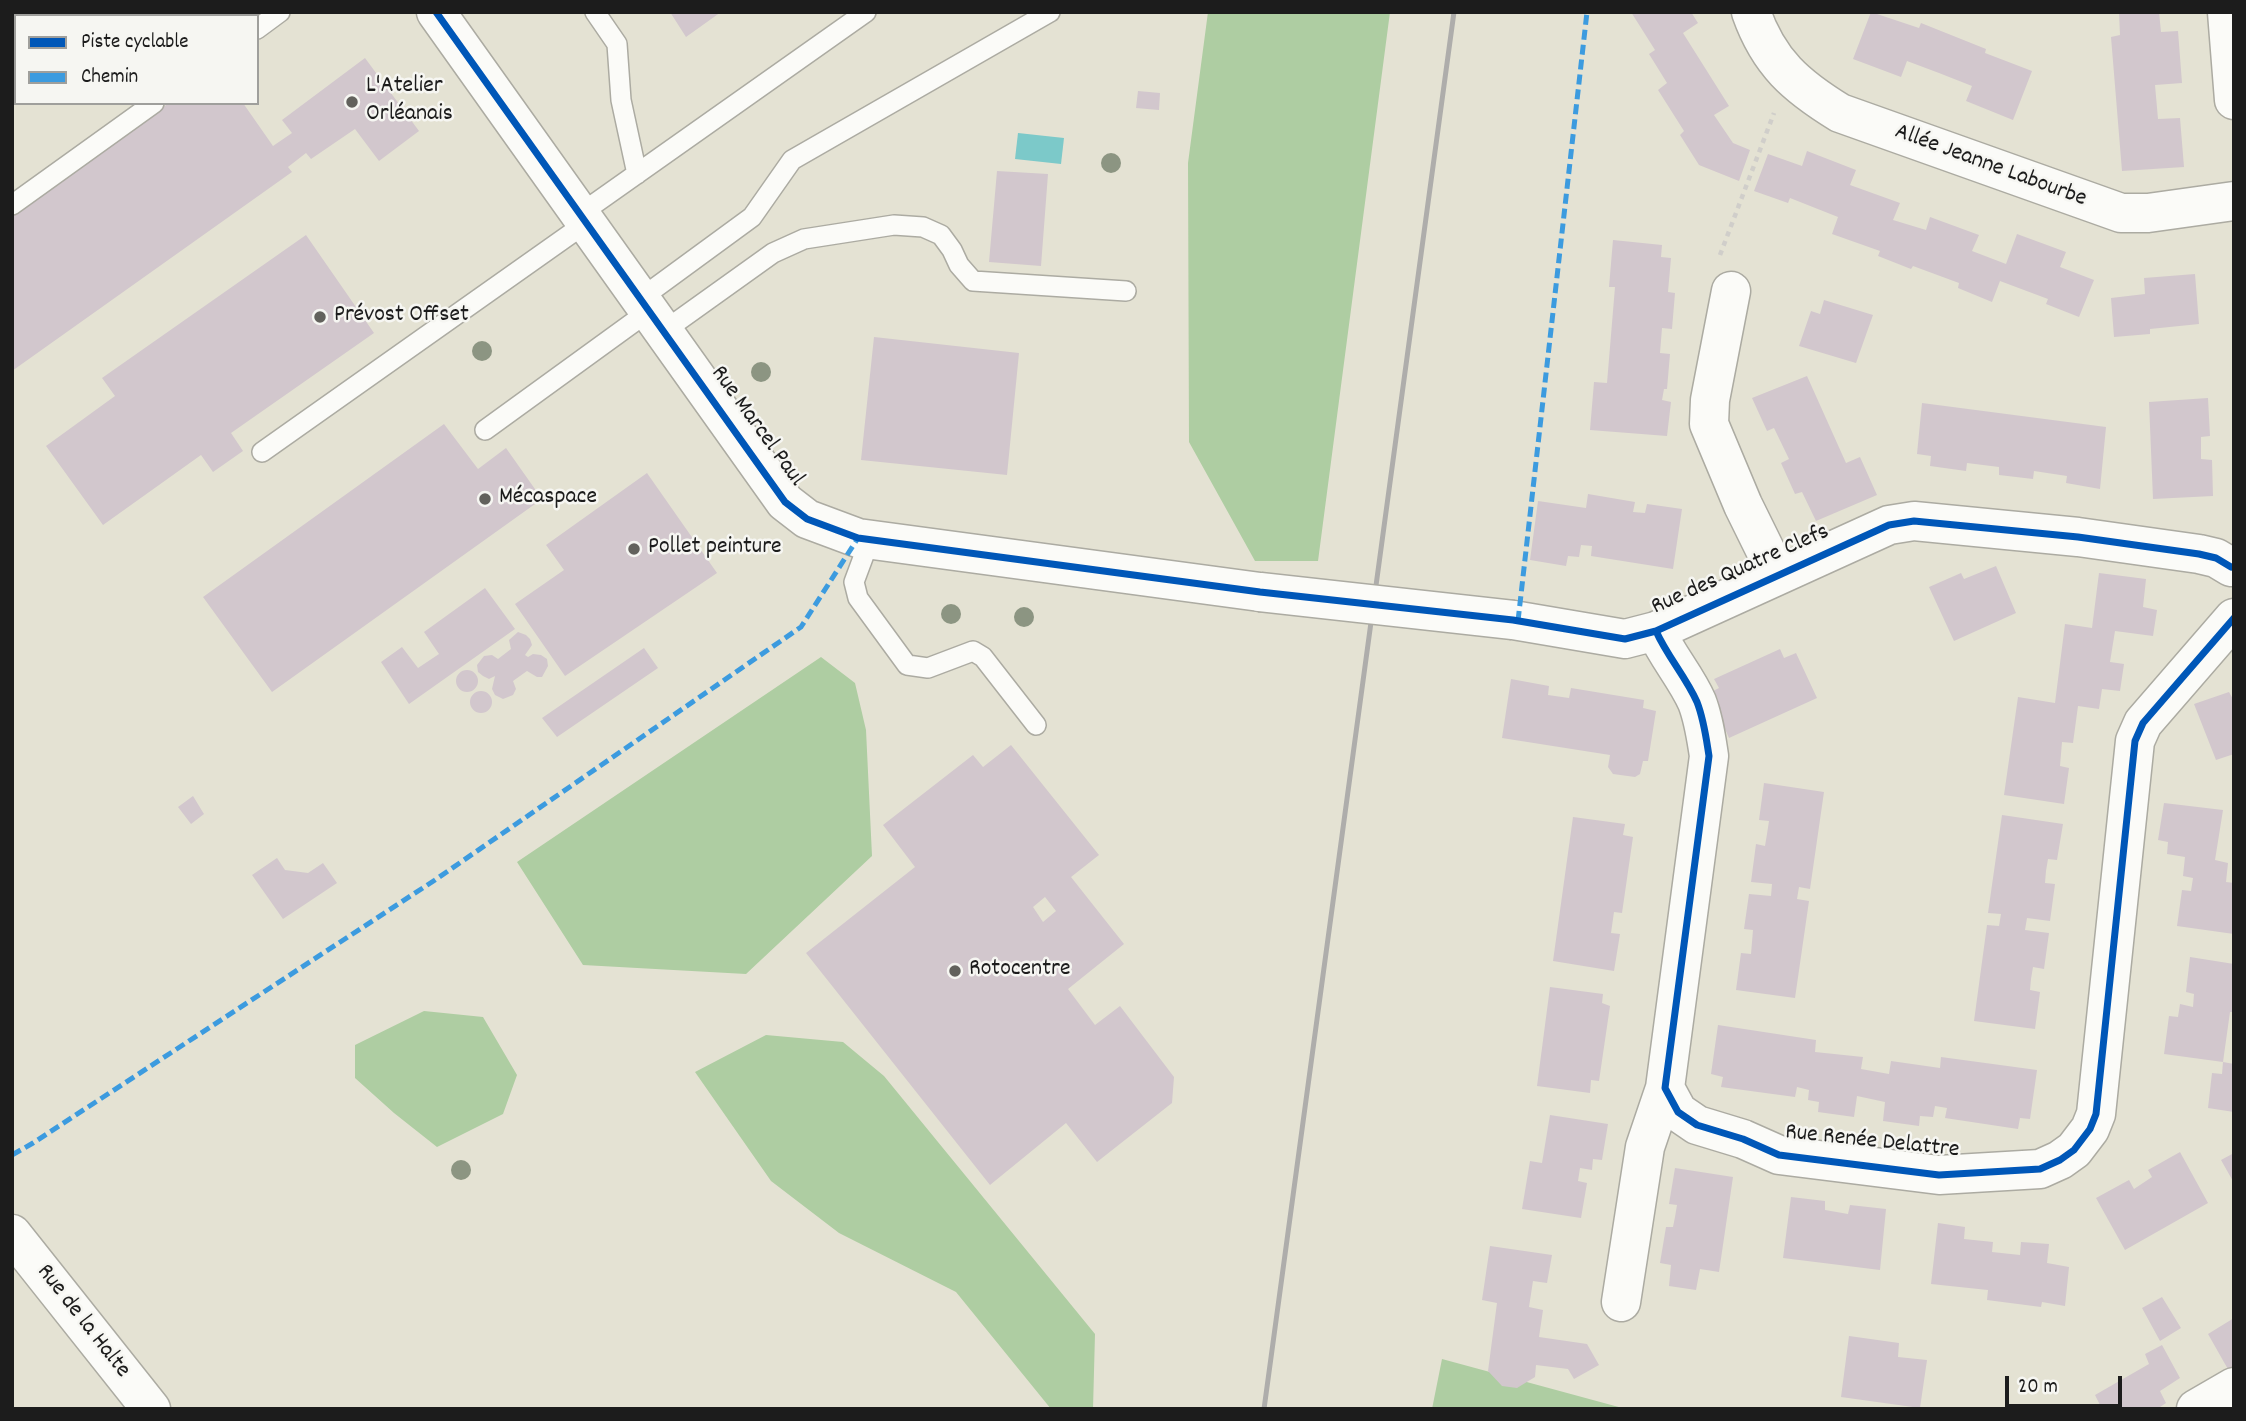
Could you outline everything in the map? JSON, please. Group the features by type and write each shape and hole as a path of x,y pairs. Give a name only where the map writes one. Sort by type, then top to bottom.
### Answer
{"street":[{"name":"Rue Marcel Paul","path":"436,12 785,502 807,519 858,538 1260,592"},
{"path":"1751,12 1779,64"},
{"path":"2227,12 2234,100"},
{"name":"Allée Jeanne Labourbe","path":"1779,64 1810,94 1840,113 2121,213 2148,213 2234,201"},
{"path":"1731,291 1710,400 1709,424 1743,505 1777,574"},
{"name":"Rue des Quatre Clefs","path":"1260,592 1513,620 1625,639 1656,631 1889,525 1914,521 2078,537 2199,554 2216,558 2233,575"},
{"name":"Rue Renée Delattre","path":"1665,1088 1678,1112 1697,1125 1743,1139 1779,1155 1939,1175 2040,1170 2074,1150 2090,1129 2096,1114 2135,741 2144,723 2234,618"},
{"path":"1621,1303 1646,1147 1665,1088 1709,755 1705,725 1696,701 1656,631"},
{"name":"Rue de la Halte","path":"12,1234 151,1409"},
{"path":"2196,1409 2234,1387"}],"lane":[{"path":"259,28 280,12"},
{"path":"595,12 617,44 621,100 637,174"},
{"path":"262,452 583,218 637,174 866,12"},
{"path":"651,314 752,217 792,160 1050,12"},
{"path":"12,205 151,105"},
{"path":"485,430 651,314 804,239 894,225 923,227 941,235 959,265 973,281 1126,291"},
{"path":"870,539 854,582 858,598 907,666 928,668 973,651 983,657 1036,725"}],"path":[{"path":"1731,291 1716,267 1779,64"}],"green space":[{"path":"1208,12 1390,12 1318,561 1255,561 1189,442 1188,163"},
{"path":"821,657 855,683 866,730 872,856 746,974 583,965 517,862"},
{"path":"424,1011 483,1017 517,1075 503,1114 437,1147 355,1078 355,1045"},
{"path":"766,1035 843,1042 884,1076 1095,1334 1093,1409 1051,1409 956,1292 839,1233 771,1181 695,1072"},
{"path":"1442,1359 1626,1409 1432,1409"}],"water":[{"path":"1018,133 1064,138 1061,164 1015,159"}],"building":[{"path":"670,12 721,12 686,37"},
{"path":"1631,12 1691,12 1698,23 1683,33 1729,106 1714,115 1733,143 1750,150 1739,181 1699,165 1680,135 1684,131 1658,90 1667,83 1649,54 1655,50"},
{"path":"1871,12 1919,28 1921,23 1986,49 1985,53 2032,71 2013,120 1966,101 1972,86 1939,73 1907,61 1901,77 1853,59"},
{"path":"2119,12 2159,12 2161,32 2178,31 2182,83 2155,85 2158,119 2180,118 2184,167 2122,171 2111,37 2120,35"},
{"path":"365,58 419,131 379,161 355,129 311,159 306,153 288,167 292,172 12,371 12,216 166,105 244,105 273,146 292,133 282,120"},
{"path":"1138,91 1160,93 1159,110 1136,108"},
{"path":"1807,151 1856,170 1850,185 1900,203 1893,220 1926,230 1930,217 1979,235 1972,251 2006,264 2017,234 2066,252 2060,267 2094,280 2079,317 2046,304 2048,299 2000,281 1992,302 1958,288 1959,283 1913,266 1911,269 1878,256 1880,251 1832,234 1838,217 1790,198 1788,203 1754,191 1768,154 1802,166"},
{"path":"997,171 1048,174 1041,266 989,262"},
{"path":"306,235 374,333 231,433 243,451 213,472 201,455 103,525 46,446 115,396 102,378"},
{"path":"1613,240 1662,245 1661,257 1671,258 1668,292 1675,293 1672,329 1662,328 1660,353 1670,354 1667,389 1664,389 1662,400 1671,402 1667,436 1590,430 1594,382 1607,383 1615,287 1609,287"},
{"path":"2195,274 2199,324 2150,329 2150,334 2114,337 2111,298 2145,294 2144,278"},
{"path":"1824,300 1873,315 1856,363 1799,346 1811,311 1820,314"},
{"path":"874,337 1019,353 1007,475 861,460"},
{"path":"1807,376 1846,463 1860,457 1877,495 1816,521 1802,492 1795,494 1781,463 1789,459 1774,428 1767,431 1752,398"},
{"path":"2208,398 2210,436 2201,437 2201,459 2212,460 2213,496 2153,499 2149,402"},
{"path":"1922,403 2106,427 2100,489 2066,483 2067,476 2034,471 2033,479 1999,475 1999,467 1967,463 1966,471 1930,466 1931,456 1917,454"},
{"path":"444,424 478,469 506,448 542,499 272,692 203,597"},
{"path":"647,473 717,573 565,676 515,604 564,570 546,545"},
{"path":"1588,494 1635,502 1633,512 1645,513 1647,504 1682,509 1673,569 1591,556 1592,546 1581,545 1579,557 1568,556 1566,566 1530,560 1538,501 1586,508"},
{"path":"1996,566 2016,613 1954,641 1929,587 1961,573 1964,579"},
{"path":"2099,573 2146,579 2143,607 2157,610 2153,636 2115,631 2110,662 2124,664 2120,691 2102,689 2099,709 2078,706 2073,743 2062,742 2060,766 2069,768 2064,804 2004,795 2018,697 2055,703 2065,624 2092,628"},
{"path":"485,588 515,629 409,704 381,662 402,647 418,668 439,654 424,632"},
{"path":"518,632 526,635 532,645 525,655 541,655 547,659 548,666 542,677 527,671 513,681 516,689 513,695 503,699 495,695 492,689 495,676 489,679 483,676 478,672 477,665 484,656 492,655 498,659 511,649 509,640"},
{"path":"644,648 658,668 557,737 542,718"},
{"path":"1780,649 1784,658 1796,653 1817,698 1729,738 1709,693 1719,688 1714,679"},
{"path":"467,670 475,673 478,681 475,689 467,692 459,689 456,681 459,673"},
{"path":"1511,679 1549,686 1548,695 1569,698 1571,688 1644,700 1643,708 1656,711 1648,761 1643,761 1640,774 1635,777 1613,774 1608,767 1610,755 1502,738"},
{"path":"481,691 489,694 492,702 489,710 481,713 473,710 470,702 473,694"},
{"path":"2229,692 2234,701 2234,754 2216,760 2194,704"},
{"name":"Rotocentre","path":"1011,745 1099,855 1071,877 1124,944 1068,989 1095,1025 1120,1006 1174,1077 1172,1103 1097,1162 1066,1123 990,1185 806,953 915,867 883,825 973,755 983,767","holes":["1045,897 1056,911 1043,922 1033,907"]},
{"path":"1764,783 1824,792 1810,889 1799,887 1797,899 1809,901 1795,998 1736,990 1741,953 1751,954 1753,930 1744,929 1749,894 1771,896 1772,884 1751,882 1756,844 1765,846 1769,821 1759,820"},
{"path":"193,796 204,814 191,824 178,807"},
{"path":"2164,803 2223,810 2215,860 2228,863 2226,882 2234,883 2234,934 2177,926 2182,890 2191,891 2193,878 2183,876 2185,857 2167,854 2168,842 2158,840"},
{"path":"2002,815 2063,824 2057,860 2048,859 2046,871 2045,883 2055,884 2050,921 2027,918 2025,930 2049,933 2044,969 2033,967 2031,979 2030,990 2040,992 2035,1029 1974,1021 1987,925 1999,926 2001,914 1988,913"},
{"path":"1573,817 1625,824 1623,835 1633,837 1622,913 1614,912 1611,933 1620,934 1614,971 1553,961"},
{"path":"277,858 285,870 308,873 323,863 337,883 283,919 252,875"},
{"path":"2190,957 2234,964 2234,1012 2230,1012 2223,1062 2164,1054 2169,1016 2178,1017 2180,1004 2193,1007 2194,994 2186,992"},
{"path":"1550,987 1603,994 1602,1003 1610,1006 1599,1081 1591,1080 1590,1093 1537,1086"},
{"path":"1718,1025 1816,1040 1815,1052 1863,1057 1861,1069 1889,1074 1891,1061 1940,1068 1941,1057 2037,1070 2030,1119 2020,1118 2018,1129 1945,1118 1947,1108 1935,1106 1933,1117 1920,1116 1919,1126 1883,1121 1885,1102 1857,1096 1854,1117 1818,1112 1819,1102 1808,1100 1809,1090 1797,1087 1795,1097 1721,1087 1723,1077 1711,1074"},
{"path":"2223,1062 2234,1064 2234,1112 2208,1108 2212,1073 2222,1074"},
{"path":"1550,1115 1608,1124 1602,1160 1593,1159 1592,1170 1580,1168 1578,1181 1587,1183 1581,1218 1522,1209 1530,1161 1542,1163"},
{"path":"2180,1152 2208,1203 2125,1250 2096,1198 2129,1180 2134,1189 2152,1177 2148,1170"},
{"path":"2234,1153 2234,1183 2221,1160"},
{"path":"1675,1168 1733,1177 1719,1272 1700,1269 1696,1290 1669,1286 1671,1265 1660,1263 1666,1227 1673,1227 1677,1205 1669,1204"},
{"path":"1791,1197 1825,1201 1825,1210 1848,1214 1850,1205 1886,1209 1880,1270 1783,1258"},
{"path":"1938,1223 1965,1227 1964,1239 1993,1242 1992,1252 2020,1255 2021,1242 2049,1244 2047,1263 2069,1267 2065,1306 2042,1302 2041,1307 1987,1300 1988,1290 1931,1284"},
{"path":"1490,1246 1552,1255 1547,1283 1533,1281 1529,1307 1543,1310 1539,1337 1587,1344 1599,1365 1574,1379 1568,1369 1536,1365 1535,1377 1517,1388 1502,1386 1488,1371 1497,1303 1482,1300"},
{"path":"2162,1297 2181,1328 2160,1341 2142,1308"},
{"path":"2234,1318 2234,1368 2229,1371 2208,1334"},
{"path":"1849,1336 1899,1343 1898,1357 1927,1360 1920,1408 1841,1397"},
{"path":"2162,1345 2180,1378 2160,1391 2166,1403 2157,1409 2102,1409 2095,1395 2149,1364 2145,1354"}],"railway":[{"path":"1264,1409 1454,12"}],"marked path":[{"path":"1518,621 1587,12"},
{"path":"12,1155 435,880 801,627 858,538"}],"cycle path":[{"path":"436,12 785,502 807,519 858,538 1260,592 1513,620 1625,639 1656,631 1889,525 1914,521 2078,537 2199,554 2216,558 2231,567"},
{"path":"1656,631 1697,702 1709,756 1665,1088 1678,1112 1697,1125 1743,1139 1779,1155 1939,1175 2040,1169 2074,1150 2090,1129 2096,1114 2135,741 2143,723 2234,618"}],"place":[{"name":"L'Atelier Orléanais","path":"352,102"},
{"name":"Prévost Offset","path":"320,317"},
{"name":"Mécaspace","path":"485,499"},
{"name":"Pollet peinture","path":"634,549"},
{"name":"Rotocentre","path":"955,971"}]}
